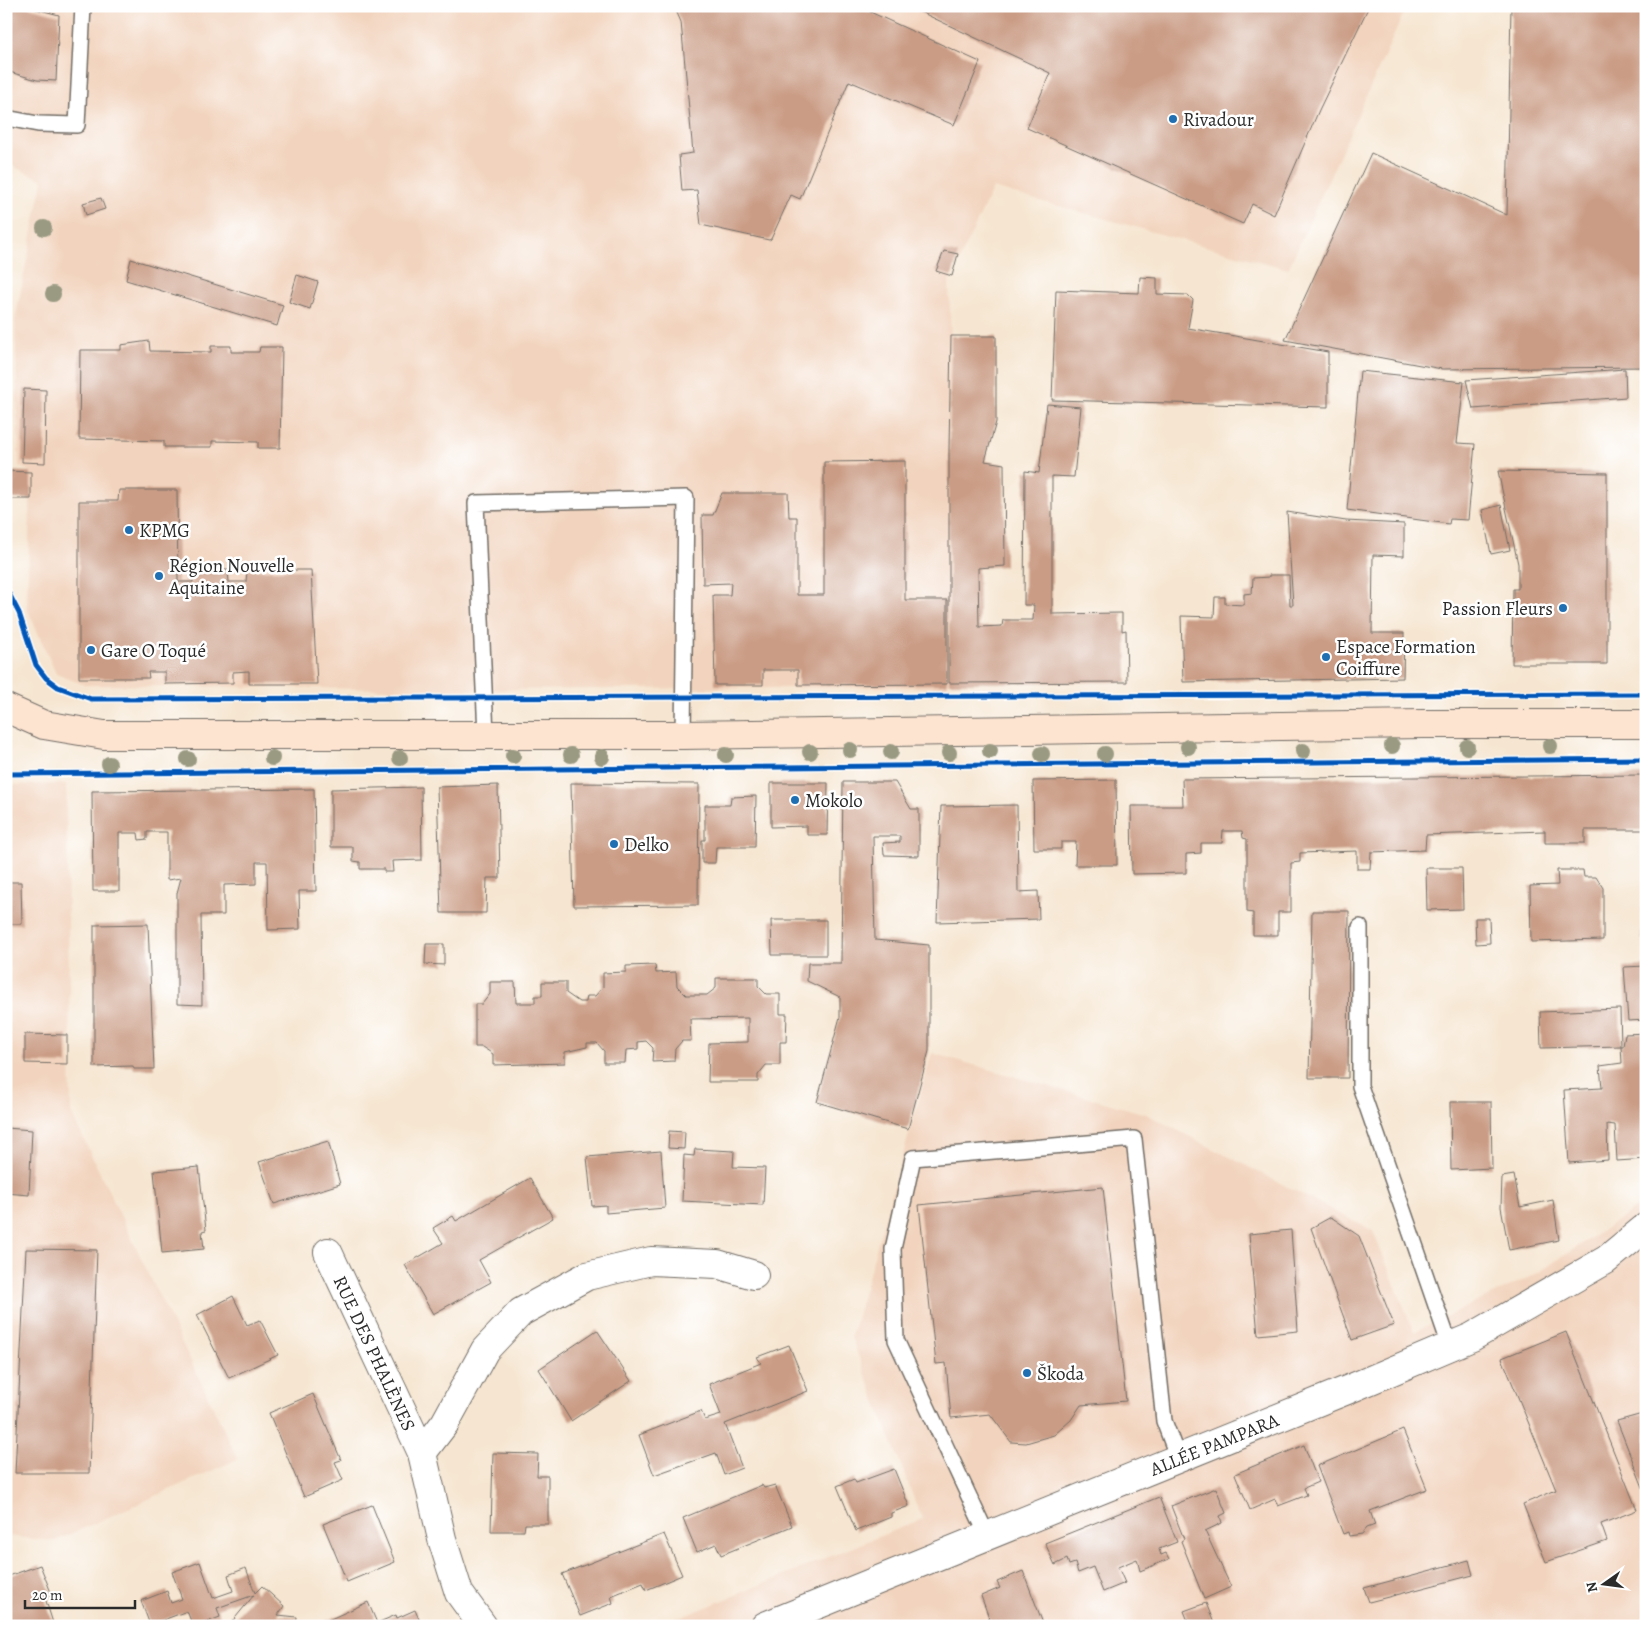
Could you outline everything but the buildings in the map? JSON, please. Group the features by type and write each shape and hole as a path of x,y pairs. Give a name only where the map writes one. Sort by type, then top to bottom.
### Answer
{"main road":[{"path":"6,708 44,725 104,735 683,734 1423,724 1646,724"}],"street":[{"name":"ALLÉE PAMPARA","path":"765,1626 1472,1337 1606,1260 1646,1227"},
{"name":"RUE DES PHALÈNES","path":"328,1252 422,1453 442,1539 459,1593 483,1626"},
{"name":"RUE DES PHALÈNES","path":"422,1453 445,1423 485,1350 521,1312 587,1276 651,1261 716,1264 754,1275"}],"lane":[{"path":"6,118 38,124 77,125 83,6"},
{"path":"486,735 476,503 686,498 683,734"},
{"path":"1360,927 1360,1086 1450,1346"},
{"path":"987,1536 896,1340 893,1249 913,1158 1134,1140 1164,1420 1178,1458"}],"shaded area":[{"path":"6,6 1407,6 1288,269 993,188 949,282 951,336 949,683 947,687 462,690 85,685 56,674 27,608 31,472 19,466 15,320 43,180 6,163"},
{"path":"66,784 71,1113 238,1459 55,1541 6,1536 6,785"},
{"path":"932,1053 1146,1114 1373,1231 1414,1332 1536,1274 1646,1202 1646,1626 660,1626 922,1519 851,1337"}],"cycle path":[{"path":"6,588 19,613 36,665 46,678 58,687 91,699 1646,694"},
{"path":"6,774 1646,759"}],"place":[{"name":"Rivadour","path":"1173,119"},
{"name":"KPMG","path":"129,530"},
{"name":"Région Nouvelle Aquitaine","path":"159,576"},
{"name":"Passion Fleurs","path":"1563,608"},
{"name":"Gare O Toqué","path":"91,650"},
{"name":"Espace Formation Coiffure","path":"1326,657"},
{"name":"Mokolo","path":"795,800"},
{"name":"Delko","path":"614,844"},
{"name":"Škoda","path":"1027,1373"}]}
